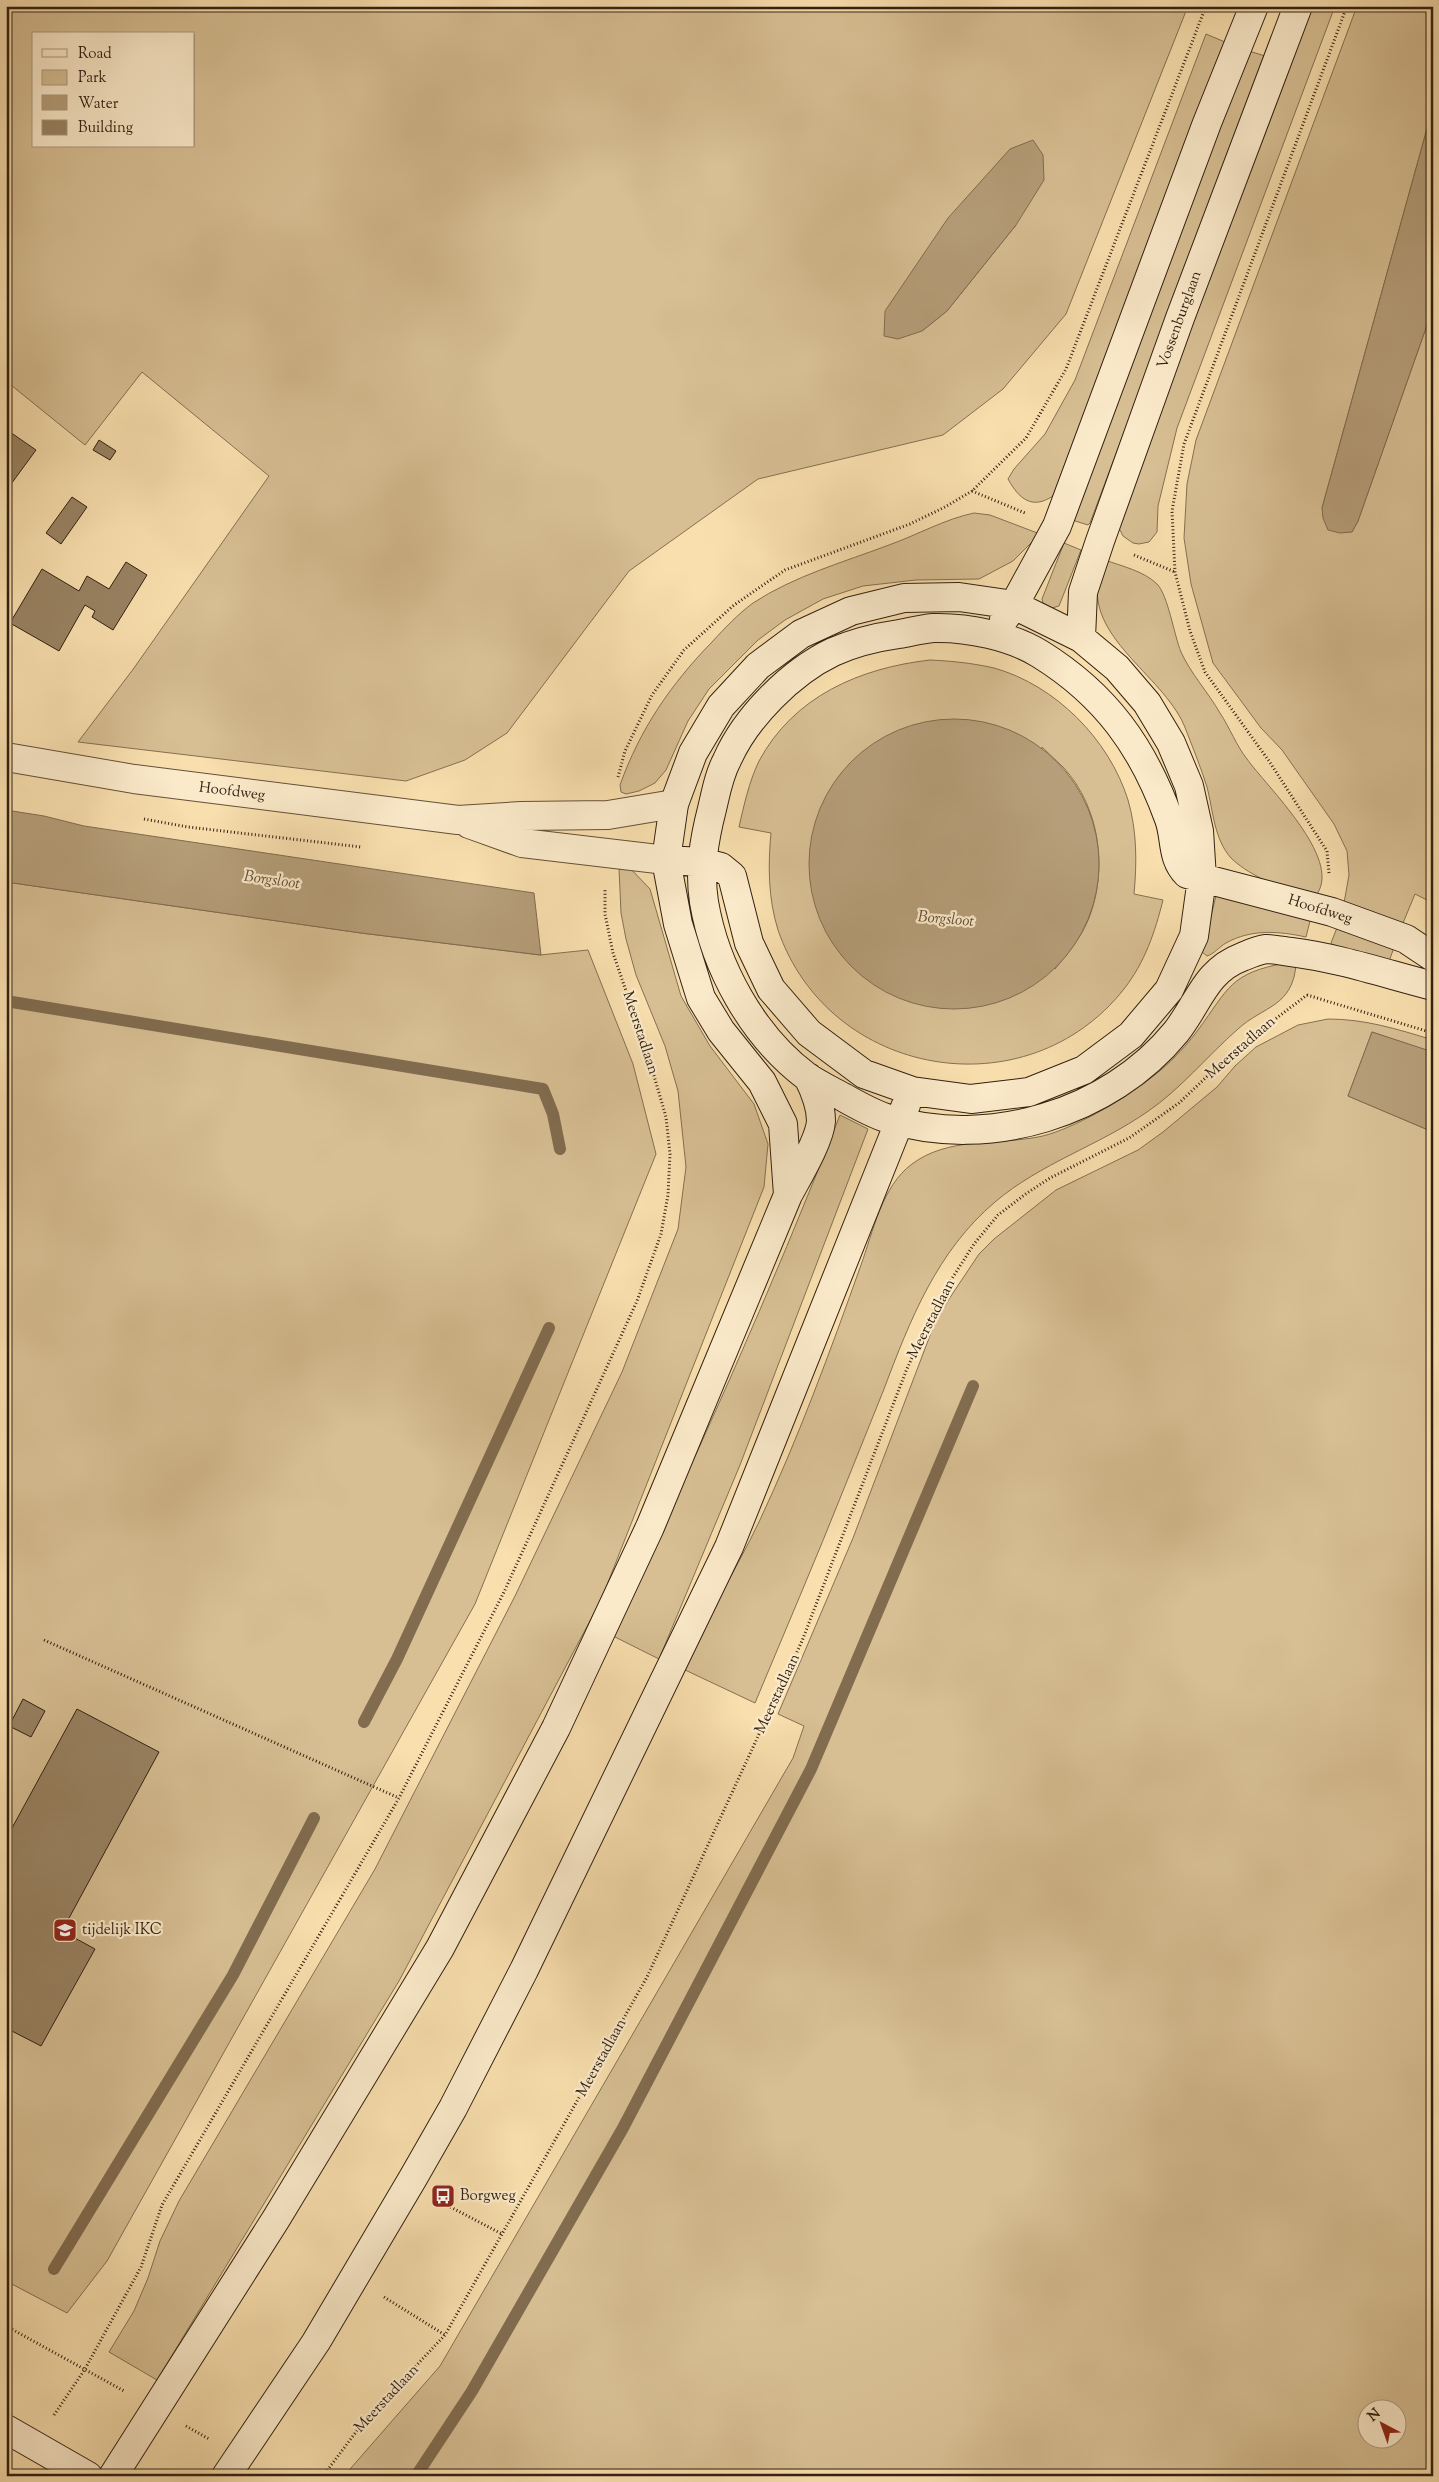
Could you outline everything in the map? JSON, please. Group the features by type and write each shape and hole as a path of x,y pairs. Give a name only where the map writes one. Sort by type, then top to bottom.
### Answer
{"main road":[{"path":"991,636 1014,605 1057,526 1208,123 1254,6"},
{"name":"Vossenburglaan","path":"1082,638 1083,592 1100,541 1180,318 1298,6"},
{"path":"226,2476 316,2342 413,2178 453,2108 524,1970 729,1547 912,1091 971,1099 1029,1092 1084,1070 1131,1035 1169,990 1194,936 1202,878 1199,831 1189,786 1171,743 1147,703 1123,675 1082,638 1014,605 959,598 904,598 851,611 801,634 758,666 721,706 693,753 674,804 666,860 678,924 701,998 721,1031 762,1082 783,1124 788,1196"},
{"name":"Hoofdweg","path":"1319,956 1264,949 1239,957 1221,966 1207,982 1175,1032 1140,1069 1100,1095 1056,1115 1009,1125 962,1130 900,1121 859,1106 808,1077 780,1053 754,1019 728,979 713,938 704,900 702,862 705,837 717,786 727,758 754,716 788,682 834,652 888,636 933,628 979,632 1037,652 1065,671 1098,699 1124,729 1145,760 1160,793 1172,828 1178,864 1187,874 1332,912 1406,939 1433,957"},
{"name":"Hoofdweg","path":"6,757 134,779 458,820 521,816 608,816 674,804"},
{"name":"Hoofdweg","path":"458,820 522,843 666,860 702,862 721,867 732,876 749,943 771,989 791,1014 809,1033 864,1074 912,1091"},
{"path":"1319,956 1433,986"},
{"path":"113,2476 276,2219 440,1948 556,1728 642,1545 788,1196 809,1155 821,1123 817,1096 808,1077"},
{"path":"6,2429 88,2476"}],"path":[{"path":"972,491 1026,438 1066,369 1206,6"},
{"path":"1332,912 1327,851 1269,761 1205,672 1190,632 1175,572 1172,511 1184,444 1347,6"},
{"name":"Meerstadlaan","path":"6,2326 85,2369 141,2267 162,2205 399,1798 508,1583 629,1318 661,1234 668,1195 670,1162 666,1117 648,1055 613,952 605,914 605,887"},
{"path":"1319,956 1307,995 1433,1032"},
{"name":"Meerstadlaan","path":"323,2476 365,2420 445,2336 647,1977 802,1641 906,1371 937,1302 974,1244 998,1215 1027,1193 1050,1178 1129,1138 1179,1104 1237,1048 1307,995"},
{"path":"44,1640 399,1798"},
{"path":"438,2201 502,2234"},
{"path":"380,2295 445,2336"}],"green space":[{"path":"6,6 1188,6 1066,314 1003,389 943,435 758,479 629,571 507,733 465,760 406,781 78,742 134,668 269,476 142,372 85,445 6,381","holes":["1016,225 947,311 922,331"]},
{"path":"1312,6 1335,6 1177,428 1158,506 1157,532 1149,542 1133,543 1123,536 1119,528 1120,516"},
{"path":"1357,6 1433,6 1433,107 1322,508 1352,532 1358,521 1433,308 1433,903 1415,894 1403,923 1344,903 1349,875 1347,851 1334,824 1282,750 1261,728 1213,663 1191,584 1184,538 1187,484 1196,440"},
{"path":"1206,34 1225,42 1053,496 1039,502 1032,502 1022,497 1008,479 1014,469 1045,434 1075,380"},
{"path":"1249,51 1265,56 1090,523 1088,525 1075,521 1074,518"},
{"path":"974,513 990,515 1040,534 1013,561 979,579 916,580 863,586 823,599 785,620 758,640 709,689 688,721 666,770 655,783 639,791 626,794 621,792 620,785 628,764 658,708 697,658 747,607 769,593 802,577 900,541 952,519"},
{"path":"1064,543 1081,550 1059,606 1052,608 1043,603 1042,599"},
{"path":"1105,560 1132,569 1152,579 1161,589 1168,606 1178,645 1190,668 1224,719 1243,754 1285,805 1311,843 1319,862 1322,879 1317,894 1295,891 1271,883 1239,865 1225,850 1215,824 1207,787 1186,730 1176,711 1163,693 1117,641 1105,623 1098,603 1098,582"},
{"path":"930,660 962,662 994,668 1038,687 1077,718 1108,756 1128,800 1136,847 1134,894 1163,900 1148,946 1138,968 1124,989 1083,1028 1036,1052 985,1063 934,1061 884,1046 840,1019 804,980 778,930 772,906 770,881 771,833 739,827 755,769 774,738 791,719 831,689 854,678 904,664","holes":["1042,747 1064,768 1086,801 1093,820 1099,860 1095,899 1089,918 1078,939 1055,969"]},
{"path":"623,866 629,867 650,889 681,996 710,1046 754,1104 768,1144 764,1187 601,1600 399,1981 157,2380 109,2352 134,2311 148,2278 160,2241 179,2201 375,1869 515,1596 622,1372 678,1229 686,1167 678,1091 665,1046 636,975 626,939 621,913 619,868"},
{"path":"6,882 361,933 540,955 588,950 633,1064 656,1154 475,1604 107,2261 67,2313 6,2281"},
{"path":"1216,896 1308,917 1310,921 1306,937 1285,933 1255,933 1235,938 1207,956 1202,952"},
{"path":"1338,925 1395,945 1388,964 1333,946 1331,943"},
{"path":"1286,963 1296,964 1294,978 1283,997 1238,1029 1183,1083 1147,1112 1128,1124 1050,1165 1013,1188 975,1221 957,1242 941,1265 915,1312 823,1541 755,1703 683,1669 750,1541 773,1491 825,1363 874,1224 893,1184 902,1173 926,1155 941,1150 973,1143 1038,1137 1062,1130 1103,1110 1146,1082 1170,1062 1233,984 1253,972"},
{"path":"1328,1019 1368,1023 1433,1040 1431,1052 1372,1032 1348,1096 1433,1132 1433,2476 344,2476 440,2366 793,1758 804,1726 778,1714 853,1538 934,1325 949,1299 979,1254 994,1239 1056,1190 1138,1150 1163,1132 1217,1087 1235,1066 1256,1047 1298,1025"},
{"path":"840,1115 868,1129 740,1465 659,1659 611,1635 731,1377"}],"water":[{"path":"1433,107 1433,308 1358,521 1352,532 1340,533 1328,530 1323,518 1322,508"},
{"path":"1033,140 1043,155 1044,180 1016,225 947,311 922,331 898,339 884,336 885,311 948,218 1010,149"},
{"name":"Borgsloot","path":"968,719 996,725 1023,736 1057,761 1075,783 1088,808 1097,836 1099,864 1097,892 1088,920 1075,945 1057,967 1035,985 1010,998 982,1007 940,1009 912,1003 885,992 851,967 833,945 820,920 811,892 809,850 815,822 826,795 851,761 873,743 898,730 926,721"},
{"name":"Borgsloot","path":"6,810 44,816 84,826 534,893 541,955 361,933 6,882"},
{"path":"1372,1032 1433,1052 1433,1132 1348,1096"}],"building":[{"path":"10,432 36,450 6,491 6,437"},
{"path":"99,440 116,451 110,460 93,450"},
{"path":"72,497 87,507 61,544 46,533"},
{"path":"126,562 147,575 113,630 92,617 95,611 85,605 59,651 10,623 42,569 79,591 87,576 109,589"},
{"path":"23,1699 45,1711 31,1737 9,1726"},
{"path":"77,1709 159,1752 62,1931 95,1949 41,2046 6,2028 6,1839"}],"waterway":[{"path":"6,1001 543,1089 553,1114 560,1149"},
{"path":"364,1722 397,1659 549,1328"},
{"path":"416,2476 472,2391 623,2128 811,1769 973,1386"},
{"path":"54,2269 233,1975 314,1818"}],"place":[{"name":"tijdelijk IKC","path":"65,1930"},
{"name":"Borgweg","path":"443,2196"}]}
